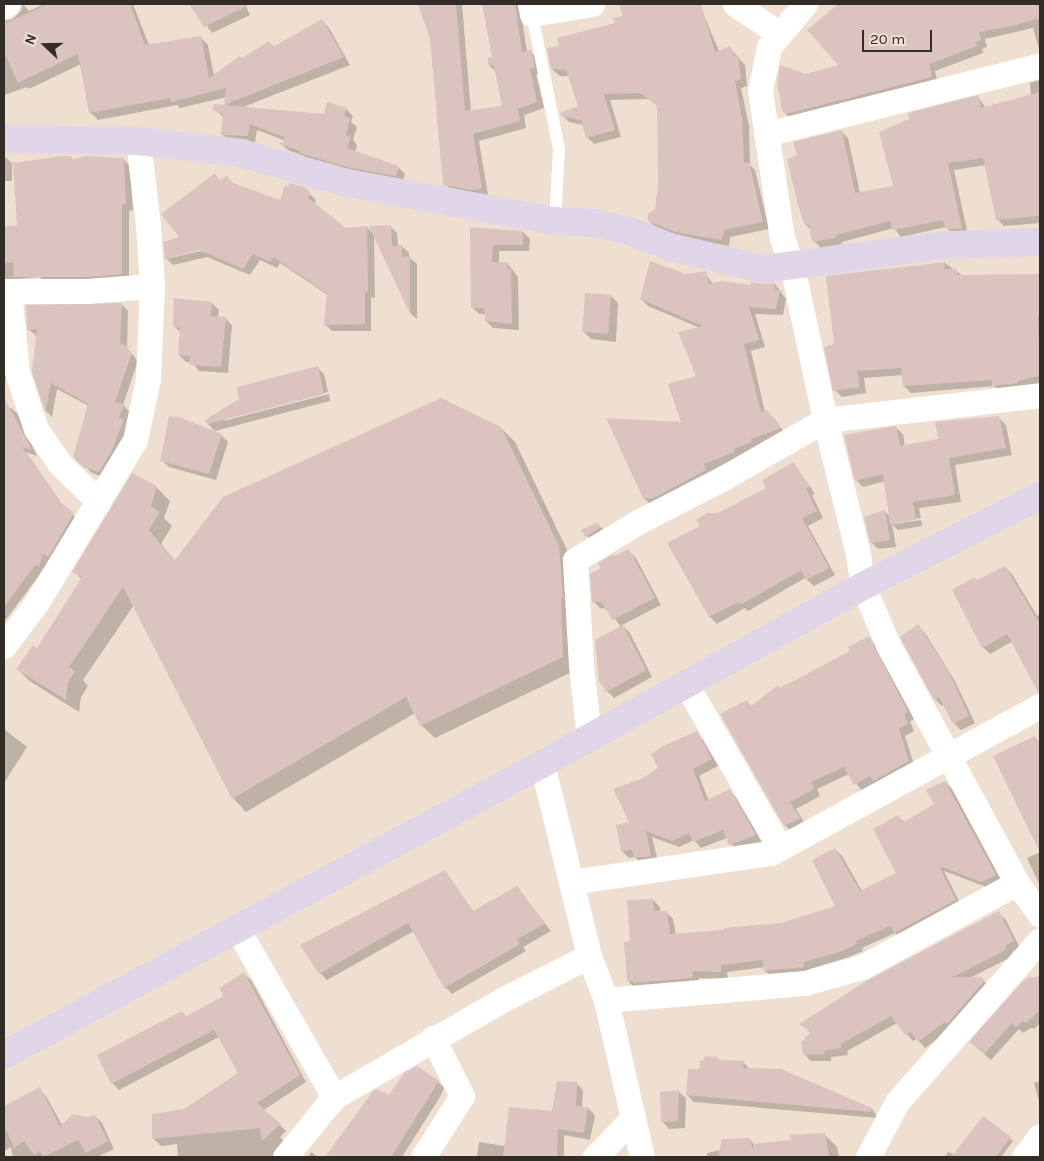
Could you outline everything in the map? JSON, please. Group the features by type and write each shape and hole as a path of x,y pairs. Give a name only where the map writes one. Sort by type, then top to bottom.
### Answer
{"street":[{"path":"531,9 592,4"},
{"path":"736,4 780,34"},
{"path":"805,4 769,47 760,91 782,238 792,266 825,420 857,549 863,586 888,645 1017,883 1040,915"},
{"path":"766,134 1040,65"},
{"path":"4,138 138,141 241,153 347,183 555,221 594,223 630,231 670,247 762,269 946,245 1040,242"},
{"path":"4,646 37,602 135,440 148,379 152,286 148,225 138,141"},
{"path":"99,502 60,464 36,429 17,372 6,291 87,291 152,286"},
{"path":"589,738 581,665 574,560 638,522 725,477 825,420 1040,395"},
{"path":"4,1055 238,930 863,586 1040,496"},
{"path":"686,684 780,848"},
{"path":"571,882 771,853 1040,706"},
{"path":"542,764 589,956 606,1000 642,1157"},
{"path":"606,1000 805,984 862,967 1017,883"},
{"path":"238,930 334,1097"},
{"path":"868,1157 897,1102 1040,940"},
{"path":"284,1157 334,1097 433,1038 589,956"},
{"path":"423,1157 462,1096 433,1038"},
{"path":"595,1157 633,1118"},
{"path":"1024,1157 1040,1136"}],"lane":[{"path":"531,9 559,149 555,221"}],"building":[{"path":"48,4 130,4 145,45 201,36 209,78 240,56 242,58 269,41 273,47 322,19 344,57 224,105 226,88 171,102 171,98 89,113 78,54 18,83 4,52 4,24"},
{"path":"189,4 251,4 204,27"},
{"path":"418,4 456,4 465,111 502,106 494,66 488,65 488,58 492,57 482,4 515,4 522,52 531,50 535,68 530,68 537,102 518,109 520,121 473,134 482,189 471,190 443,185 430,39"},
{"path":"619,4 701,4 715,52 730,46 735,56 738,57 741,79 735,81 742,118 744,163 749,162 763,222 724,230 722,240 675,232 648,221 648,214 655,209 658,183 657,105 640,93 604,94 615,130 586,138 581,120 561,116 560,113 578,106 566,70 551,69 547,48 559,46 557,38 615,23 613,18 623,16"},
{"path":"838,4 1040,4 1040,18 1012,26 979,32 981,40 976,42 977,46 929,64 932,77 785,114 782,111 777,82 780,65 806,74 838,65 807,30"},
{"path":"1040,92 1040,216 996,220 983,158 948,163 962,229 946,229 943,220 893,230 890,221 836,235 836,238 812,242 809,225 804,224 798,205 787,159 797,155 793,142 842,130 855,193 893,186 879,132 909,119 908,113 978,95 981,108"},
{"path":"327,102 347,108 344,115 350,119 346,135 351,137 347,148 399,166 396,176 351,168 299,153 300,151 279,144 284,141 284,137 250,124 248,136 221,135 223,114 212,110 214,104 324,114"},
{"path":"71,156 71,160 86,156 124,158 126,204 122,204 122,274 86,277 14,277 13,262 4,264 4,227 17,225 13,163"},
{"path":"215,173 219,181 227,176 233,183 280,200 285,186 288,187 289,183 305,187 310,192 308,198 346,228 367,226 368,292 365,291 365,324 324,325 327,293 273,257 270,262 253,254 243,269 199,250 165,259 163,242 179,237 161,214"},
{"path":"391,225 392,246 402,245 402,257 410,256 410,314 369,226"},
{"path":"470,227 523,231 523,245 493,245 492,262 507,262 508,269 511,269 512,324 485,321 484,308 471,308"},
{"path":"650,261 686,274 706,271 709,284 722,281 750,285 751,282 775,283 774,289 780,291 776,309 749,307 759,340 744,344 761,412 767,410 781,428 751,439 752,442 734,449 734,452 704,464 706,470 652,499 643,498 606,418 681,422 668,384 696,376 678,332 703,326 640,299"},
{"path":"946,262 944,269 957,269 957,275 1040,274 1040,317 1038,317 1040,376 1017,381 1018,383 992,386 992,380 903,386 901,368 857,371 860,387 833,391 824,347 834,344 826,276"},
{"path":"585,293 611,295 608,334 582,332"},
{"path":"174,298 212,302 211,316 226,317 221,367 190,365 190,356 178,355 180,328 173,327"},
{"path":"122,303 120,343 129,347 128,350 132,353 115,402 124,404 119,418 124,420 111,452 99,472 83,467 73,457 88,404 51,383 45,412 32,372 37,329 27,330 26,305"},
{"path":"318,366 324,394 207,424 205,420 239,399 237,387"},
{"path":"4,397 32,450 22,447 60,502 74,513 48,557 43,554 39,566 35,565 4,607"},
{"path":"441,398 501,427 559,546 563,598 561,597 563,657 420,726 406,697 232,799 123,587 69,667 75,671 68,683 66,700 16,669 33,645 37,648 82,577 72,572 132,473 157,486 151,506 160,512 149,530 174,561 223,497"},
{"path":"169,416 179,417 222,434 209,474 160,461"},
{"path":"999,416 1006,448 949,458 955,495 913,502 916,520 890,524 883,474 855,481 844,435 896,426 900,446 938,439 935,422"},
{"path":"794,462 809,487 806,488 817,511 802,518 829,568 806,580 801,570 740,605 739,602 709,617 667,543 700,526 696,520 707,513 718,513 766,488 762,480"},
{"path":"885,510 890,540 870,543 864,517"},
{"path":"598,522 600,528 585,537 581,530"},
{"path":"629,549 655,598 612,620 602,603 592,601 590,574 601,568 598,563 613,554 614,556"},
{"path":"1005,566 1040,624 1040,692 1038,692 1007,634 982,648 952,590 974,577 977,580"},
{"path":"918,624 950,674 969,716 953,724 939,697 934,700 900,637"},
{"path":"623,625 646,670 606,692 599,681 595,640"},
{"path":"869,636 908,712 904,714 908,724 899,729 909,761 873,781 870,776 854,785 844,767 811,782 814,789 790,802 800,818 784,826 720,714 747,700 750,707 778,685 780,688 850,651 848,647"},
{"path":"697,731 712,759 693,769 705,801 730,789 756,835 729,845 723,830 693,842 689,833 672,841 646,831 651,856 634,858 632,850 621,851 616,825 629,822 613,789 641,779 658,768 651,754 663,746"},
{"path":"1035,736 1040,745 1040,853 993,756"},
{"path":"945,781 996,875 981,882 939,866 956,900 894,933 890,926 856,941 857,944 842,951 804,962 804,967 764,971 763,960 721,965 721,972 693,971 692,978 633,983 633,981 627,981 624,942 630,941 627,900 653,899 654,911 667,911 670,934 781,923 835,906 812,860 835,848 860,891 896,873 873,829 898,815 902,823 934,804 926,790"},
{"path":"445,870 473,911 517,886 545,924 517,939 520,944 444,988 408,923 319,974 300,945"},
{"path":"999,911 1014,941 1006,945 1006,950 953,977 981,977 985,980 947,1024 945,1022 918,1042 911,1032 905,1035 891,1016 841,1044 841,1048 824,1051 825,1054 803,1055 801,1042 811,1032 799,1024 868,980"},
{"path":"244,972 300,1075 257,1103 282,1125 278,1126 262,1141 260,1128 152,1139 152,1114 184,1109 238,1073 214,1030 111,1084 97,1055 182,1011 185,1017 223,996 220,988"},
{"path":"1029,977 1040,977 1040,1010 1026,1023 1023,1021 1016,1027 1012,1023 984,1054 969,1042 1022,982"},
{"path":"705,1056 717,1057 719,1060 744,1061 743,1068 781,1069 872,1108 871,1112 686,1095 688,1069 699,1069 700,1061 704,1060"},
{"path":"417,1066 439,1081 391,1157 325,1157 373,1091 377,1089 389,1095 405,1072"},
{"path":"557,1081 577,1082 576,1106 588,1107 584,1133 558,1129 557,1157 503,1157 509,1107 552,1111"},
{"path":"40,1087 60,1126 73,1114 88,1117 95,1115 108,1141 86,1153 78,1140 43,1157 40,1151 34,1155 24,1141 14,1148 4,1125 4,1106"},
{"path":"679,1090 678,1121 661,1122 660,1092"},
{"path":"983,1116 1011,1137 996,1157 951,1157"},
{"path":"825,1133 829,1157 718,1157 722,1139 750,1138 753,1151 753,1144 791,1140 789,1135"}]}
